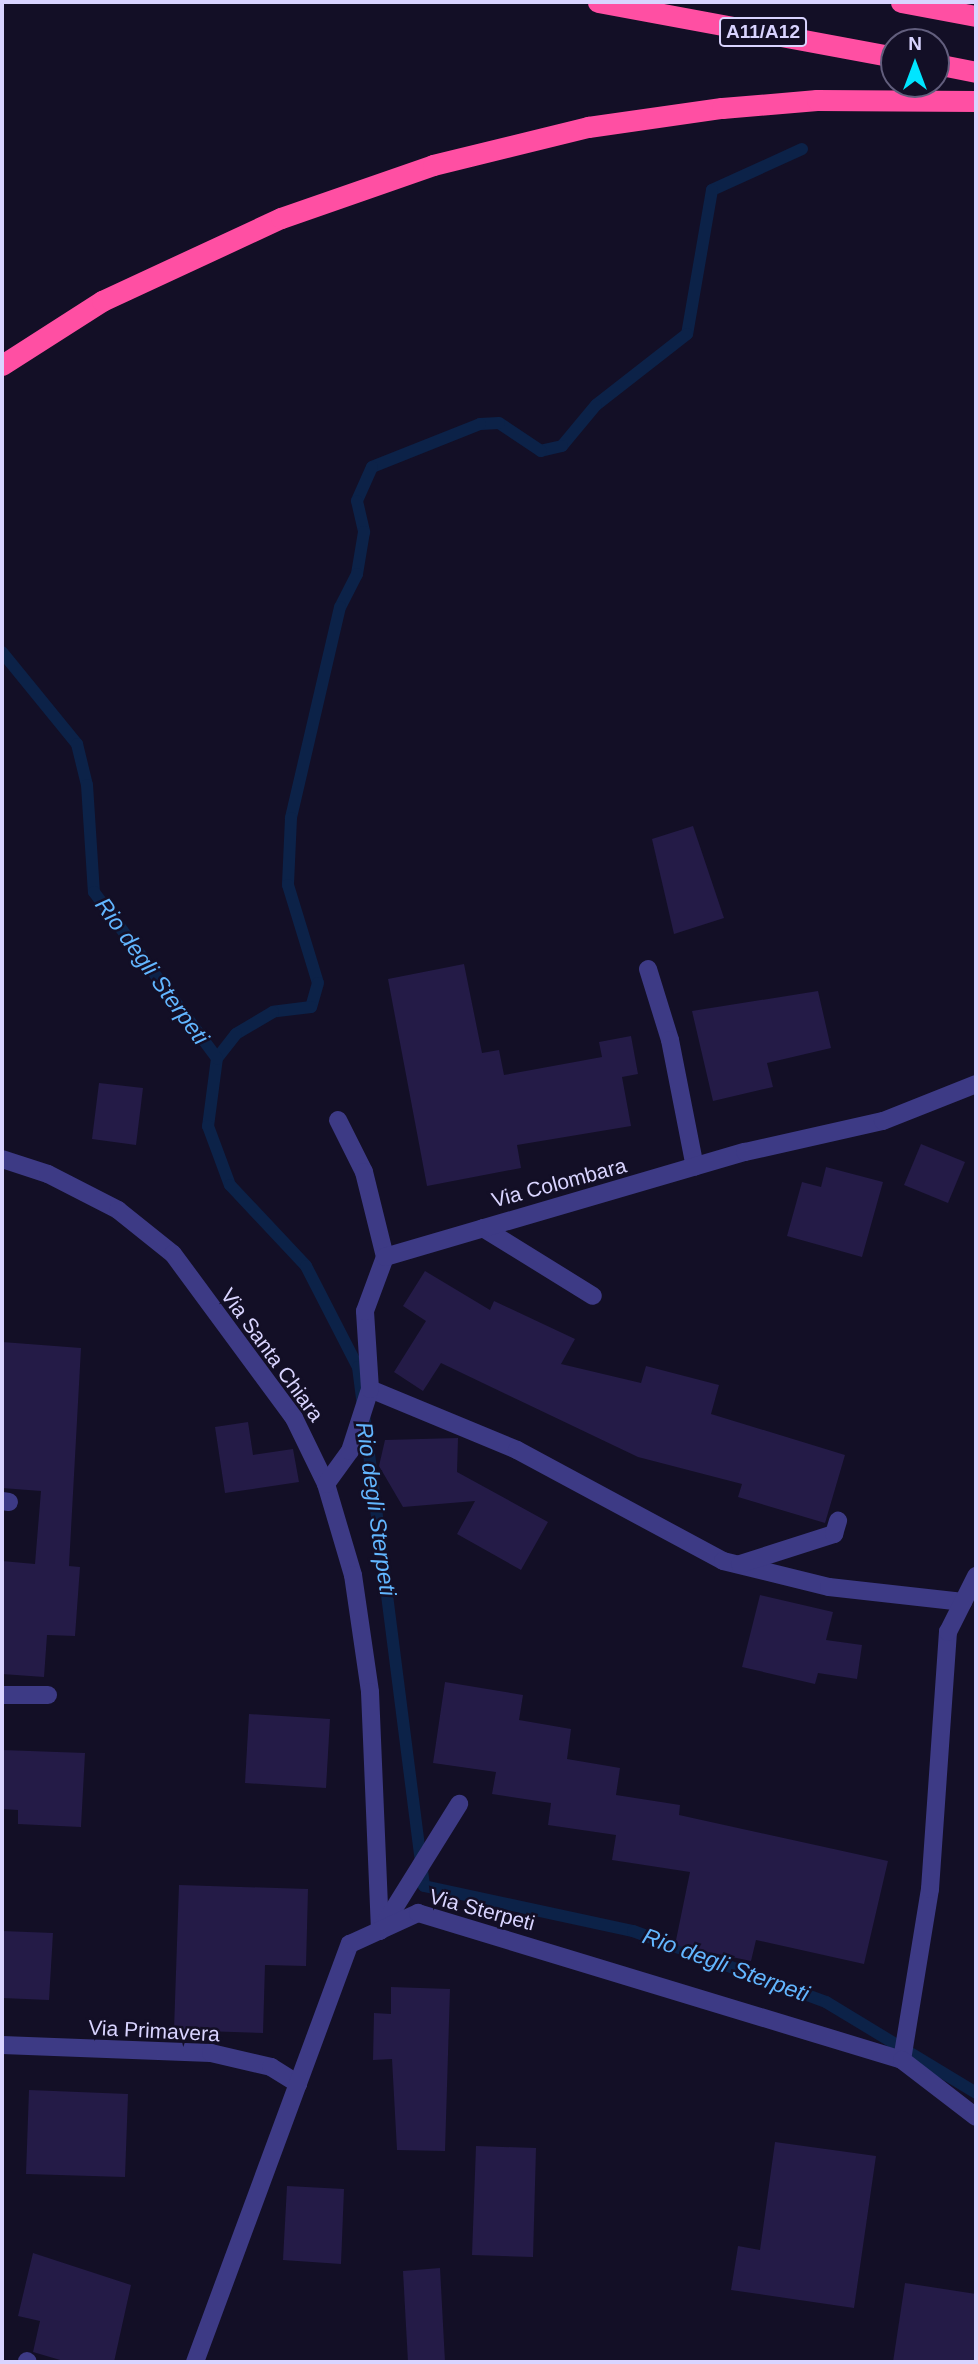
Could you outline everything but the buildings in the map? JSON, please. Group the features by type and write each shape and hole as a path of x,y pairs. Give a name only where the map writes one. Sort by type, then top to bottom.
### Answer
{"highway":[{"name":"A11/A12","path":"598,2 880,54"},
{"path":"901,2 976,16"},
{"path":"950,67 976,72"},
{"path":"2,365 103,301 307,209 433,164 588,127 722,108 817,100 976,101"}],"street":[{"path":"648,969 670,1040 695,1167"},
{"name":"Via Colombara","path":"385,1257 695,1167 883,1121 976,1084"},
{"path":"326,1484 350,1451 358,1416 369,1391 365,1311 385,1257 364,1172 338,1120"},
{"name":"Via Santa Chiara","path":"2,1160 48,1174 118,1210 173,1254 295,1418 326,1484 353,1575 370,1692 380,1931"},
{"path":"483,1228 593,1296"},
{"path":"369,1391 517,1450 646,1525 738,1565 829,1587 963,1602"},
{"path":"738,1565 834,1534 838,1521"},
{"path":"902,2058 929,1889 948,1632 976,1576"},
{"path":"2,1695 48,1695"},
{"path":"380,1931 459,1804"},
{"name":"Via Sterpeti","path":"195,2362 350,1944 418,1913 902,2058 976,2117"},
{"name":"Via Primavera","path":"2,2045 211,2053 271,2067 298,2084"}],"waterway":[{"name":"Rio degli Sterpeti","path":"802,149 712,190 687,334 596,405 562,446 541,451 499,423 480,424 372,467 357,501 364,532 357,574 340,607 291,818 288,885 318,983 311,1007 273,1012 236,1034 217,1058 208,1126 230,1185 306,1266 358,1367 424,1886 633,1931 826,2002 976,2093"},
{"name":"Rio degli Sterpeti","path":"2,652 77,744 87,785 94,892 217,1058"}]}
